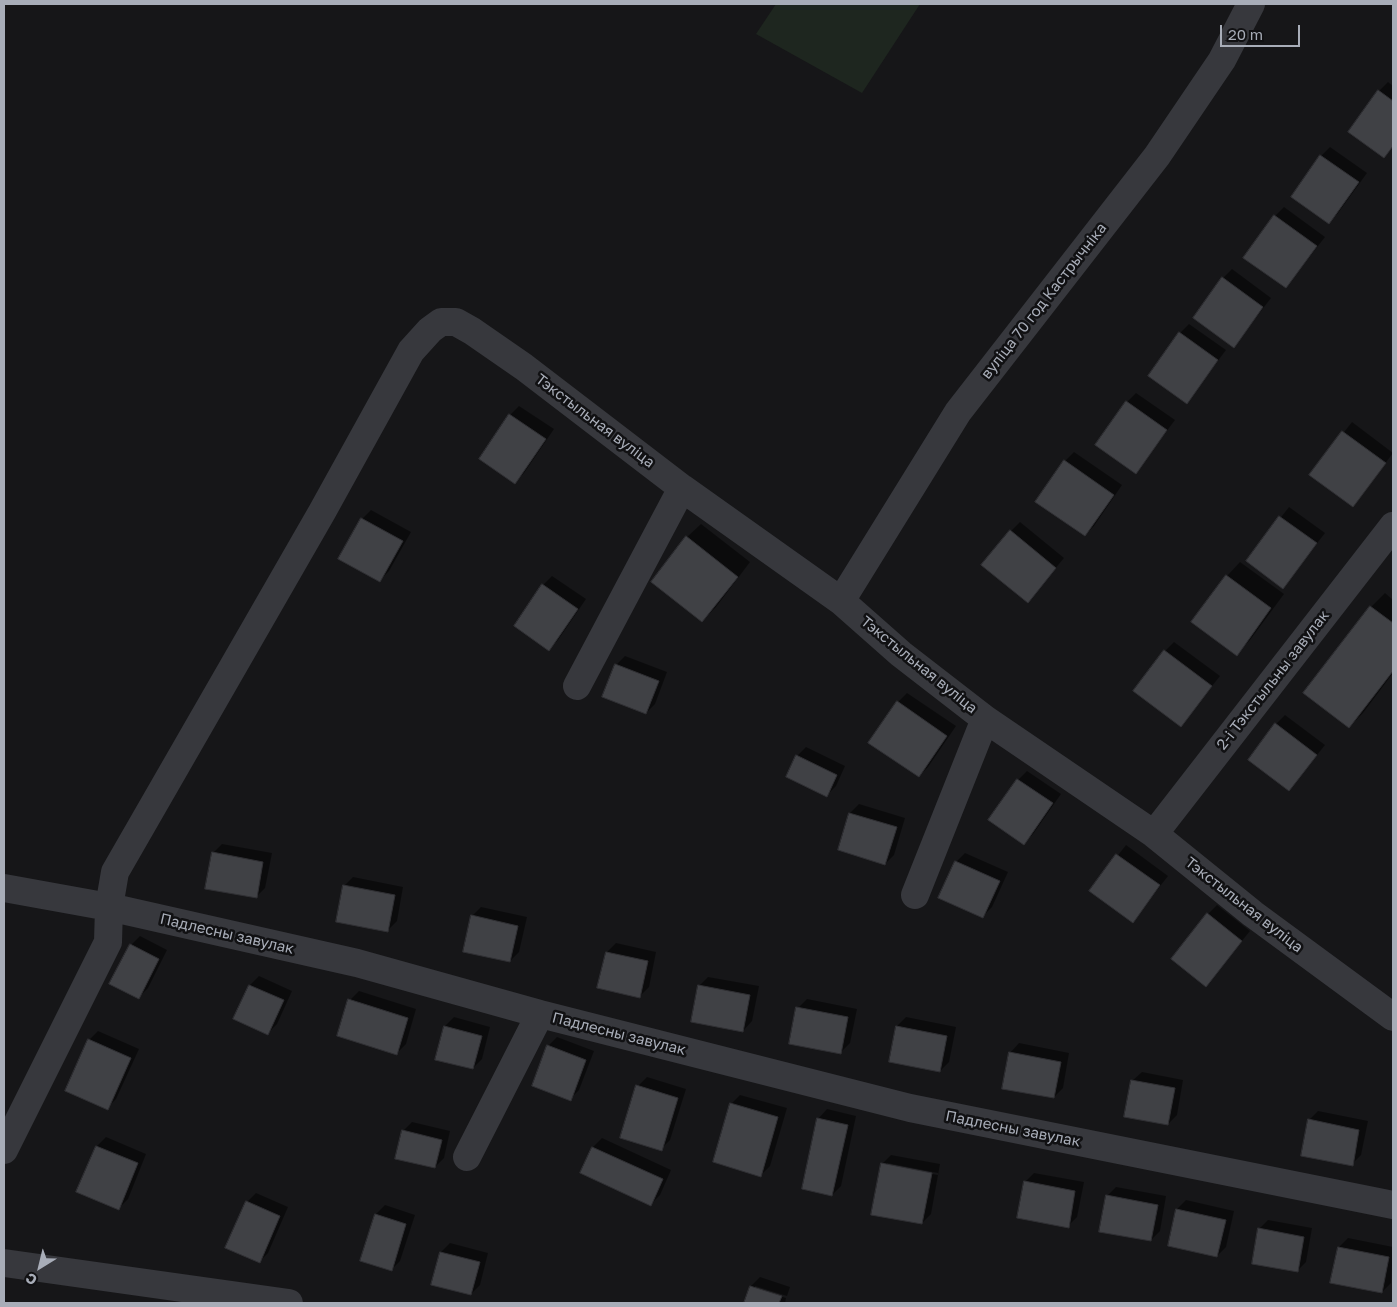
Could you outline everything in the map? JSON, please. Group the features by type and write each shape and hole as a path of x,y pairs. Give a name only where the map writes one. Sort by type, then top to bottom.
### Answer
{"street":[{"name":"вуліца 70 год Кастрычніка","path":"841,601 958,412 1157,156 1222,60 1251,4"},
{"name":"Тэкстыльная вуліца","path":"109,907 115,872 322,512 411,351 430,330 441,322 456,322 472,330 524,367 682,488 841,601 901,654 985,719 1154,834 1254,914 1393,1016"},
{"path":"578,686 682,488"},
{"name":"2-і Тэкстыльны завулак","path":"1154,834 1393,526"},
{"path":"915,895 985,719"},
{"name":"Падлесны завулак","path":"4,888 109,907 357,963 540,1014 910,1108 1393,1205"},
{"path":"4,1150 108,942 109,907"},
{"path":"467,1157 540,1014"},
{"path":"4,1263 289,1303"}],"shaded area":[{"path":"776,4 920,4 862,93 756,34"}],"building":[{"path":"1378,90 1393,101 1393,146 1384,158 1348,132"},
{"path":"1320,155 1359,182 1329,224 1291,197"},
{"path":"1274,215 1317,246 1286,288 1243,258"},
{"path":"1222,277 1263,307 1234,348 1193,318"},
{"path":"1179,332 1218,360 1187,404 1148,376"},
{"path":"1126,401 1167,430 1136,474 1095,445"},
{"path":"509,414 546,439 515,484 479,459"},
{"path":"1342,431 1386,463 1353,507 1309,475"},
{"path":"1064,460 1114,495 1085,536 1035,502"},
{"path":"1279,516 1317,543 1283,589 1246,561"},
{"path":"361,518 403,541 380,582 338,559"},
{"path":"1010,530 1056,568 1028,603 981,565"},
{"path":"686,536 738,577 702,622 651,582"},
{"path":"1226,575 1271,608 1237,656 1191,622"},
{"path":"542,584 578,609 549,651 514,626"},
{"path":"1370,606 1393,623 1393,671 1349,728 1303,693"},
{"path":"1164,650 1212,686 1181,727 1133,691"},
{"path":"615,664 659,681 646,714 602,697"},
{"path":"897,701 947,736 919,777 868,743"},
{"path":"1275,723 1317,755 1289,791 1248,760"},
{"path":"796,755 837,775 827,797 786,777"},
{"path":"1017,779 1053,803 1024,845 988,820"},
{"path":"849,813 897,827 885,865 838,850"},
{"path":"212,852 263,862 257,898 205,889"},
{"path":"1116,854 1160,885 1133,923 1089,891"},
{"path":"955,861 1000,881 983,918 938,898"},
{"path":"343,885 395,895 388,932 336,922"},
{"path":"1207,913 1242,941 1206,987 1171,959"},
{"path":"471,915 518,926 510,962 463,952"},
{"path":"130,944 159,959 139,999 109,984"},
{"path":"606,952 648,961 640,998 597,988"},
{"path":"249,985 284,1000 268,1035 233,1019"},
{"path":"698,985 750,995 743,1032 691,1022"},
{"path":"348,999 408,1018 397,1055 337,1036"},
{"path":"796,1007 848,1017 841,1054 789,1044"},
{"path":"444,1026 482,1036 473,1069 435,1060"},
{"path":"896,1026 947,1036 940,1072 889,1062"},
{"path":"88,1039 131,1058 108,1110 65,1091"},
{"path":"547,1045 586,1060 571,1101 532,1086"},
{"path":"1009,1052 1061,1062 1054,1098 1002,1089"},
{"path":"1131,1080 1175,1088 1168,1125 1124,1117"},
{"path":"636,1085 678,1098 662,1151 620,1138"},
{"path":"730,1103 778,1117 761,1177 713,1162"},
{"path":"817,1118 848,1125 832,1196 802,1189"},
{"path":"1308,1119 1359,1130 1353,1166 1301,1156"},
{"path":"402,1130 442,1140 435,1168 395,1159"},
{"path":"96,1146 138,1163 119,1210 76,1192"},
{"path":"592,1147 663,1179 651,1206 580,1173"},
{"path":"881,1163 932,1173 922,1224 871,1215"},
{"path":"1024,1181 1075,1191 1069,1228 1017,1218"},
{"path":"1106,1195 1158,1205 1151,1241 1099,1232"},
{"path":"246,1201 280,1216 260,1263 225,1248"},
{"path":"1176,1209 1226,1220 1217,1257 1168,1246"},
{"path":"375,1214 406,1224 392,1271 360,1261"},
{"path":"1258,1228 1304,1237 1298,1272 1252,1264"},
{"path":"1338,1247 1389,1257 1382,1293 1330,1283"},
{"path":"440,1252 480,1262 471,1295 431,1285"},
{"path":"750,1286 782,1296 779,1303 744,1303"}]}
